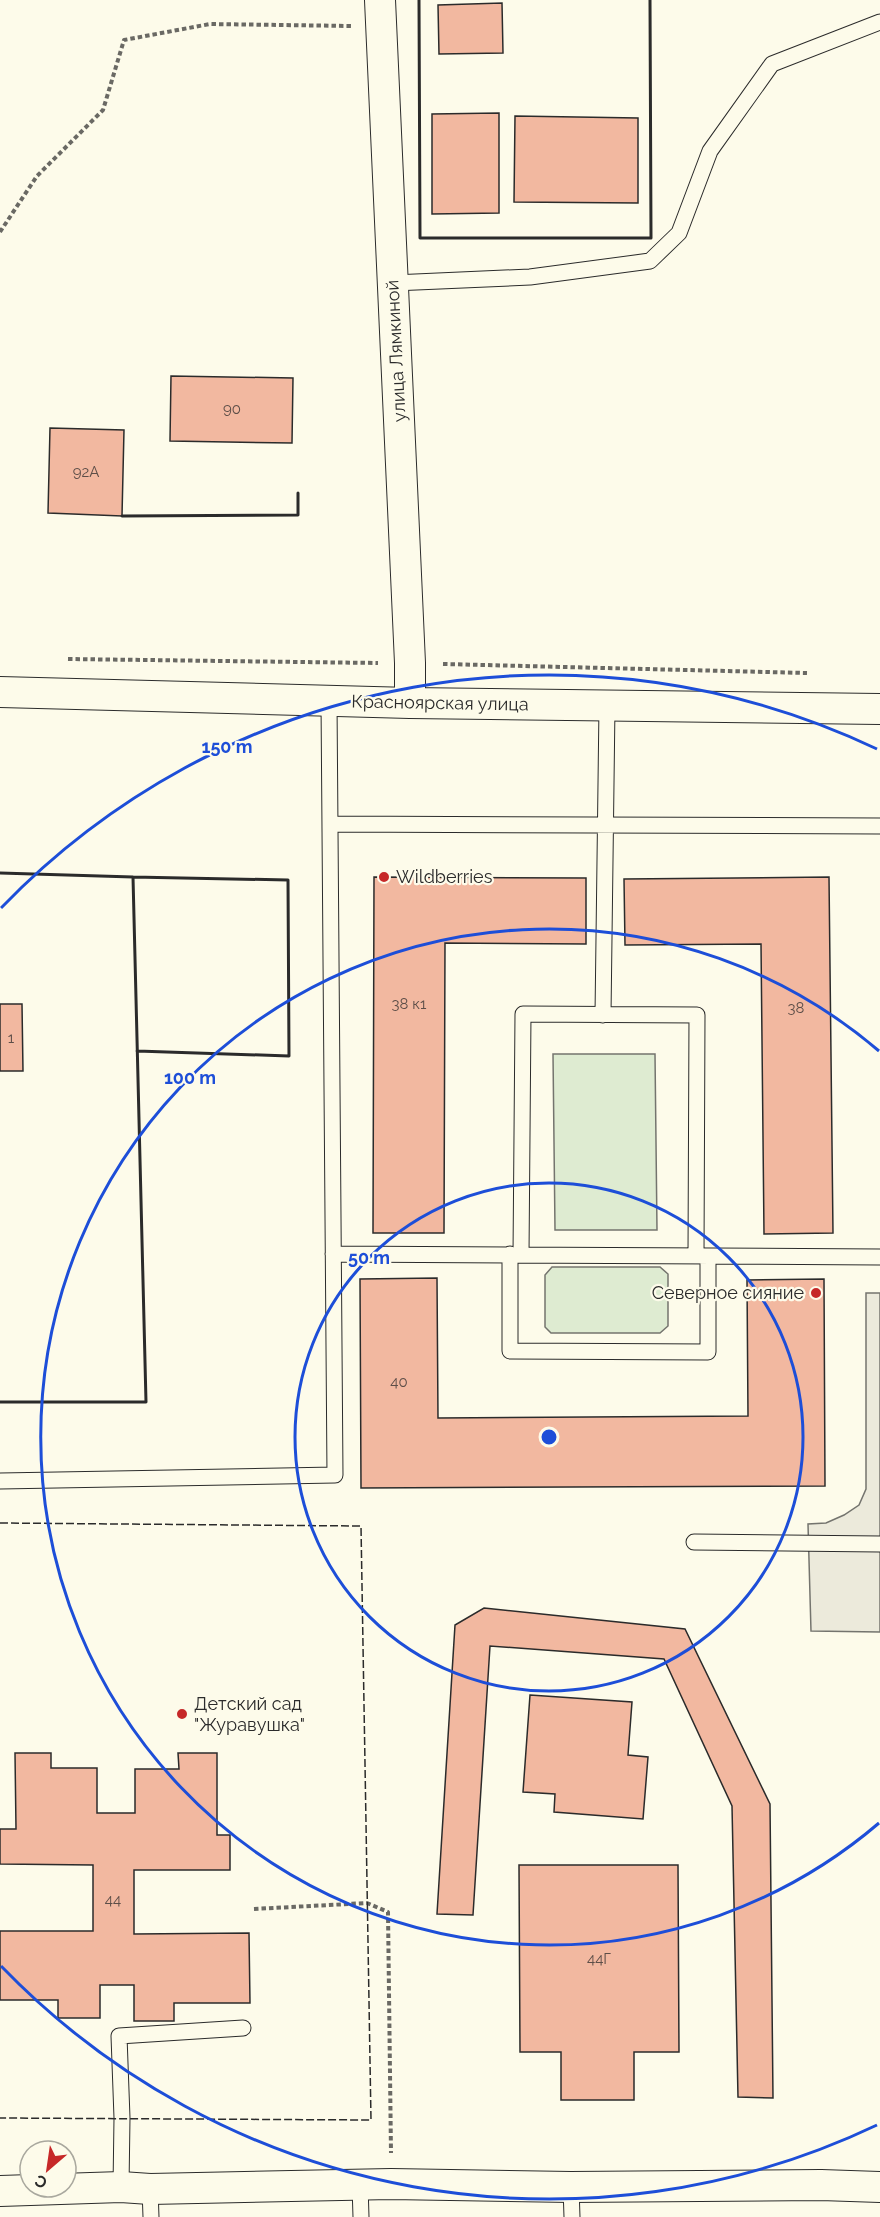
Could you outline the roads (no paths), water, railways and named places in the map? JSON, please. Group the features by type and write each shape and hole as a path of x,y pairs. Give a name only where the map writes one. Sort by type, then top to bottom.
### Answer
{"street":[{"name":"улица Лямкиной","path":"380,13 410,703"},
{"name":"Красноярская улица","path":"0,692 410,703 880,709"},
{"path":"0,2191 141,2198 391,2184 571,2187 821,2185 880,2187"}],"lane":[{"path":"393,283 530,277 650,261 679,233 710,151 772,64 880,21"},
{"path":"0,1481 335,1475 329,701"},
{"path":"603,1015 607,706"},
{"path":"330,824 880,826"},
{"path":"523,1014 603,1015 697,1015 702,1256 708,1352 510,1351 516,1255 523,1014"},
{"path":"333,1254 880,1257"},
{"path":"694,1542 880,1544"},
{"path":"141,2198 122,2118 119,2036 243,2028"},
{"path":"360,2185 361,2217"},
{"path":"571,2187 572,2217"}],"place":[{"name":"Wildberries","path":"384,877"},
{"name":"Северное сияние","path":"816,1293"},
{"name":"Детский сад \"Журавушка\"","path":"182,1714"}]}
